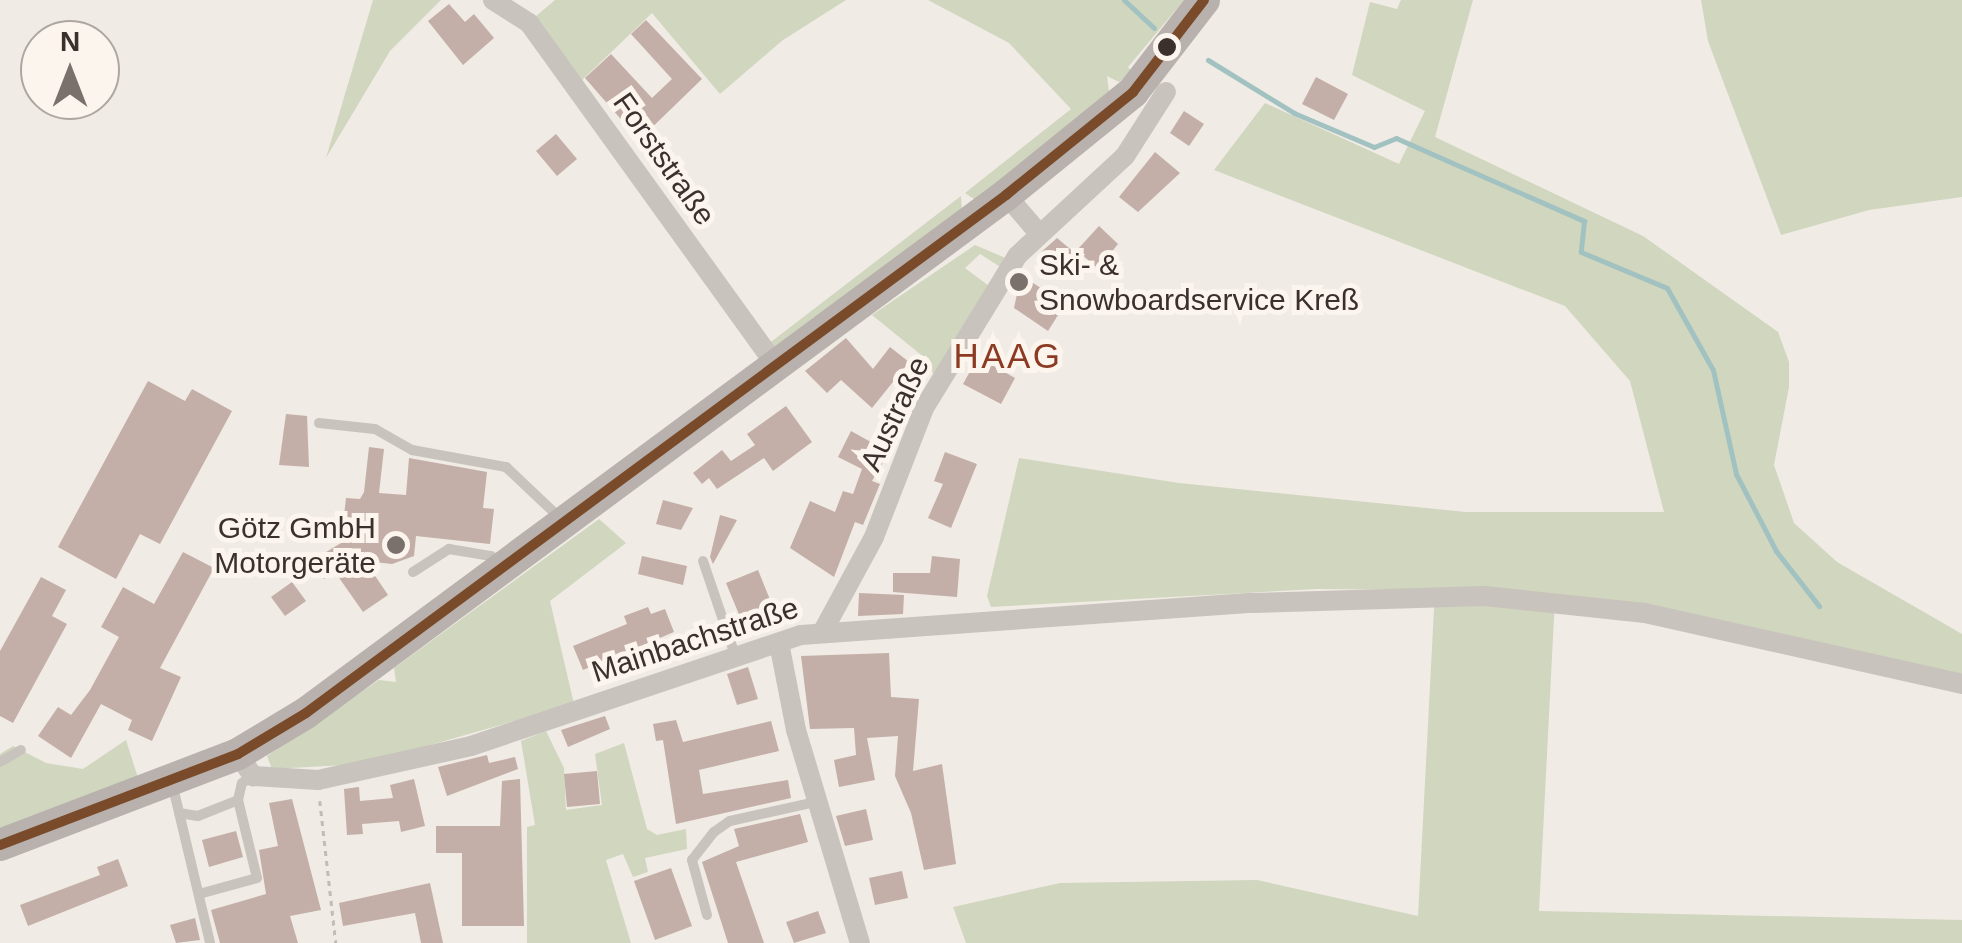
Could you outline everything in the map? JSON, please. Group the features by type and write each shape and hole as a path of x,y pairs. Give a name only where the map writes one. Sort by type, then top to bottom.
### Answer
{"main road":[{"path":"0,845 175,797 246,765 306,714 1006,195 1134,92 1204,0"}],"street":[{"name":"Forststraße","path":"493,0 529,23 776,365"},
{"name":"Austraße","path":"823,631 874,536 924,408 1038,231 1125,156 1166,92"},
{"path":"1006,195 1038,231"},
{"name":"Mainbachstraße","path":"246,765 318,780 471,746 734,652 823,631 1252,602 1484,596 1645,613 1962,684"},
{"path":"779,644 816,802 860,943"}],"lane":[{"path":"319,424 375,429 412,450 506,467 565,523"},
{"path":"413,572 449,549 491,556 502,570"},
{"path":"704,562 734,652"},
{"path":"0,762 21,750"},
{"path":"199,894 257,878 238,800 246,765"},
{"path":"175,797 198,816 238,800"},
{"path":"175,797 210,943"},
{"path":"707,915 692,860 707,840 730,821 816,802"}],"path":[{"path":"318,780 336,943"}],"green space":[{"path":"373,0 441,0 390,51 326,158"},
{"path":"555,0 846,0 783,40 720,94 652,13 579,83 535,17"},
{"path":"928,0 1184,0 1128,67 1132,72 1119,82 1107,76 1109,92 977,201 965,193 1071,109 1009,43"},
{"path":"1401,0 1473,0 1435,137 1643,236 1778,332 1789,362 1789,387 1774,465 1794,523 1837,562 1962,634 1962,678 1555,598 1539,911 1962,920 1962,943 966,943 953,907 1060,883 1257,880 1418,916 1435,590 1316,589 991,607 987,596 1019,458 1179,483 1466,512 1664,512 1630,381 1565,306 1214,170 1265,103 1399,164 1425,111 1352,75 1370,2 1397,9"},
{"path":"1701,0 1962,0 1962,197 1869,210 1781,235 1708,41"},
{"path":"961,196 962,210 768,353 767,345"},
{"path":"975,245 1008,259 1002,268 980,254 965,268 989,286 935,377 925,358 872,315"},
{"path":"599,519 626,543 550,601 574,704 364,764 272,769 267,756 379,680 396,682 394,668"},
{"path":"546,731 564,768 566,810 602,805 595,754 624,743 647,829 657,835 686,829 687,849 645,858 648,872 633,877 623,854 606,860 631,943 527,943 527,827 535,825 521,741"},
{"path":"126,740 139,781 0,832 0,754 13,746 46,763 83,769"}],"building":[{"path":"449,4 465,22 474,14 494,38 463,65 428,21"},
{"path":"646,20 702,79 639,140 585,78 611,54 652,98 672,79 631,34"},
{"path":"1316,77 1348,94 1334,120 1302,104"},
{"path":"1184,111 1204,124 1189,146 1170,133"},
{"path":"556,134 577,159 557,176 536,151"},
{"path":"1155,152 1180,173 1138,212 1119,197"},
{"path":"1099,226 1118,244 1098,269 1077,250"},
{"path":"1057,238 1075,253 1060,271 1039,254"},
{"path":"1021,275 1065,304 1048,331 1014,308"},
{"path":"846,338 873,369 890,347 909,362 872,408 841,380 827,393 805,371"},
{"path":"978,357 1015,378 1001,404 963,384"},
{"path":"148,381 185,401 192,389 232,411 160,544 140,534 116,579 58,547"},
{"path":"786,406 812,442 773,471 764,458 717,489 709,478 702,484 693,473 722,450 731,461 755,445 747,434"},
{"path":"286,414 307,416 309,467 279,465"},
{"path":"851,431 889,452 872,481 880,484 863,525 855,522 834,577 790,548 810,501 835,512 843,491 853,494 862,469 838,457"},
{"path":"369,447 384,449 379,493 406,495 409,458 487,472 483,508 494,509 490,544 416,536 414,556 392,564 365,561 388,595 363,612 335,572 324,579 313,560 341,543 346,498 360,499 364,492"},
{"path":"945,452 977,464 951,528 928,518 943,484 934,481"},
{"path":"663,500 693,508 681,530 656,524"},
{"path":"720,515 737,520 713,564 710,557"},
{"path":"183,552 214,568 160,668 181,677 152,741 128,730 132,720 101,704 71,758 38,736 58,707 71,715 90,690 119,637 101,627 123,587 154,604"},
{"path":"642,556 687,566 683,585 638,574"},
{"path":"932,556 960,559 957,597 893,592 893,573 930,573"},
{"path":"758,570 775,612 743,624 726,583"},
{"path":"41,577 66,590 52,616 67,624 13,723 0,716 0,651"},
{"path":"292,582 306,601 285,616 271,597"},
{"path":"859,593 904,595 903,614 858,616"},
{"path":"648,607 651,614 665,609 674,632 643,645 649,659 628,667 622,653 583,670 573,646 627,624 624,616"},
{"path":"889,653 891,697 919,699 913,771 942,764 956,864 924,870 911,813 895,776 898,736 867,738 875,780 839,787 834,760 856,755 854,728 810,729 801,656"},
{"path":"748,667 758,699 737,705 727,674"},
{"path":"605,716 610,729 568,747 561,730"},
{"path":"676,720 683,742 771,721 779,751 699,770 703,794 788,780 791,798 676,824 663,740 656,741 653,724"},
{"path":"487,755 489,763 515,757 518,769 447,796 438,767"},
{"path":"597,771 600,804 567,807 564,774"},
{"path":"414,779 425,826 401,832 399,821 362,824 363,834 347,835 344,789 359,787 360,801 393,798 390,785"},
{"path":"520,779 524,926 462,926 462,853 436,853 436,826 500,826 502,781"},
{"path":"292,799 321,910 290,916 298,943 220,943 211,910 266,894 259,850 278,846 269,803"},
{"path":"866,809 873,840 845,846 836,816"},
{"path":"800,814 808,842 736,862 764,943 728,943 702,862 739,846 734,829"},
{"path":"236,831 243,857 209,867 202,840"},
{"path":"118,859 128,886 28,926 20,905 100,875 97,867"},
{"path":"671,868 692,926 655,940 634,881"},
{"path":"902,871 908,898 875,905 869,878"},
{"path":"430,883 443,943 421,943 415,913 343,926 339,903"},
{"path":"818,911 826,933 794,943 786,922"},
{"path":"195,918 200,940 176,943 170,925"}],"waterway":[{"path":"1124,0 1154,28"},
{"path":"1208,60 1294,113 1374,147 1396,138 1584,221 1581,252 1667,288 1713,370 1736,474 1776,551 1819,606"}],"transit line":[{"path":"0,845 238,754 306,713 1006,195 1133,92 1204,0"}],"place":[{"name":"Ski- & Snowboardservice Kreß","path":"1019,282"},
{"name":"Götz GmbH Motorgeräte","path":"396,545"}],"district":[{"name":"HAAG","path":"1008,356"}]}
